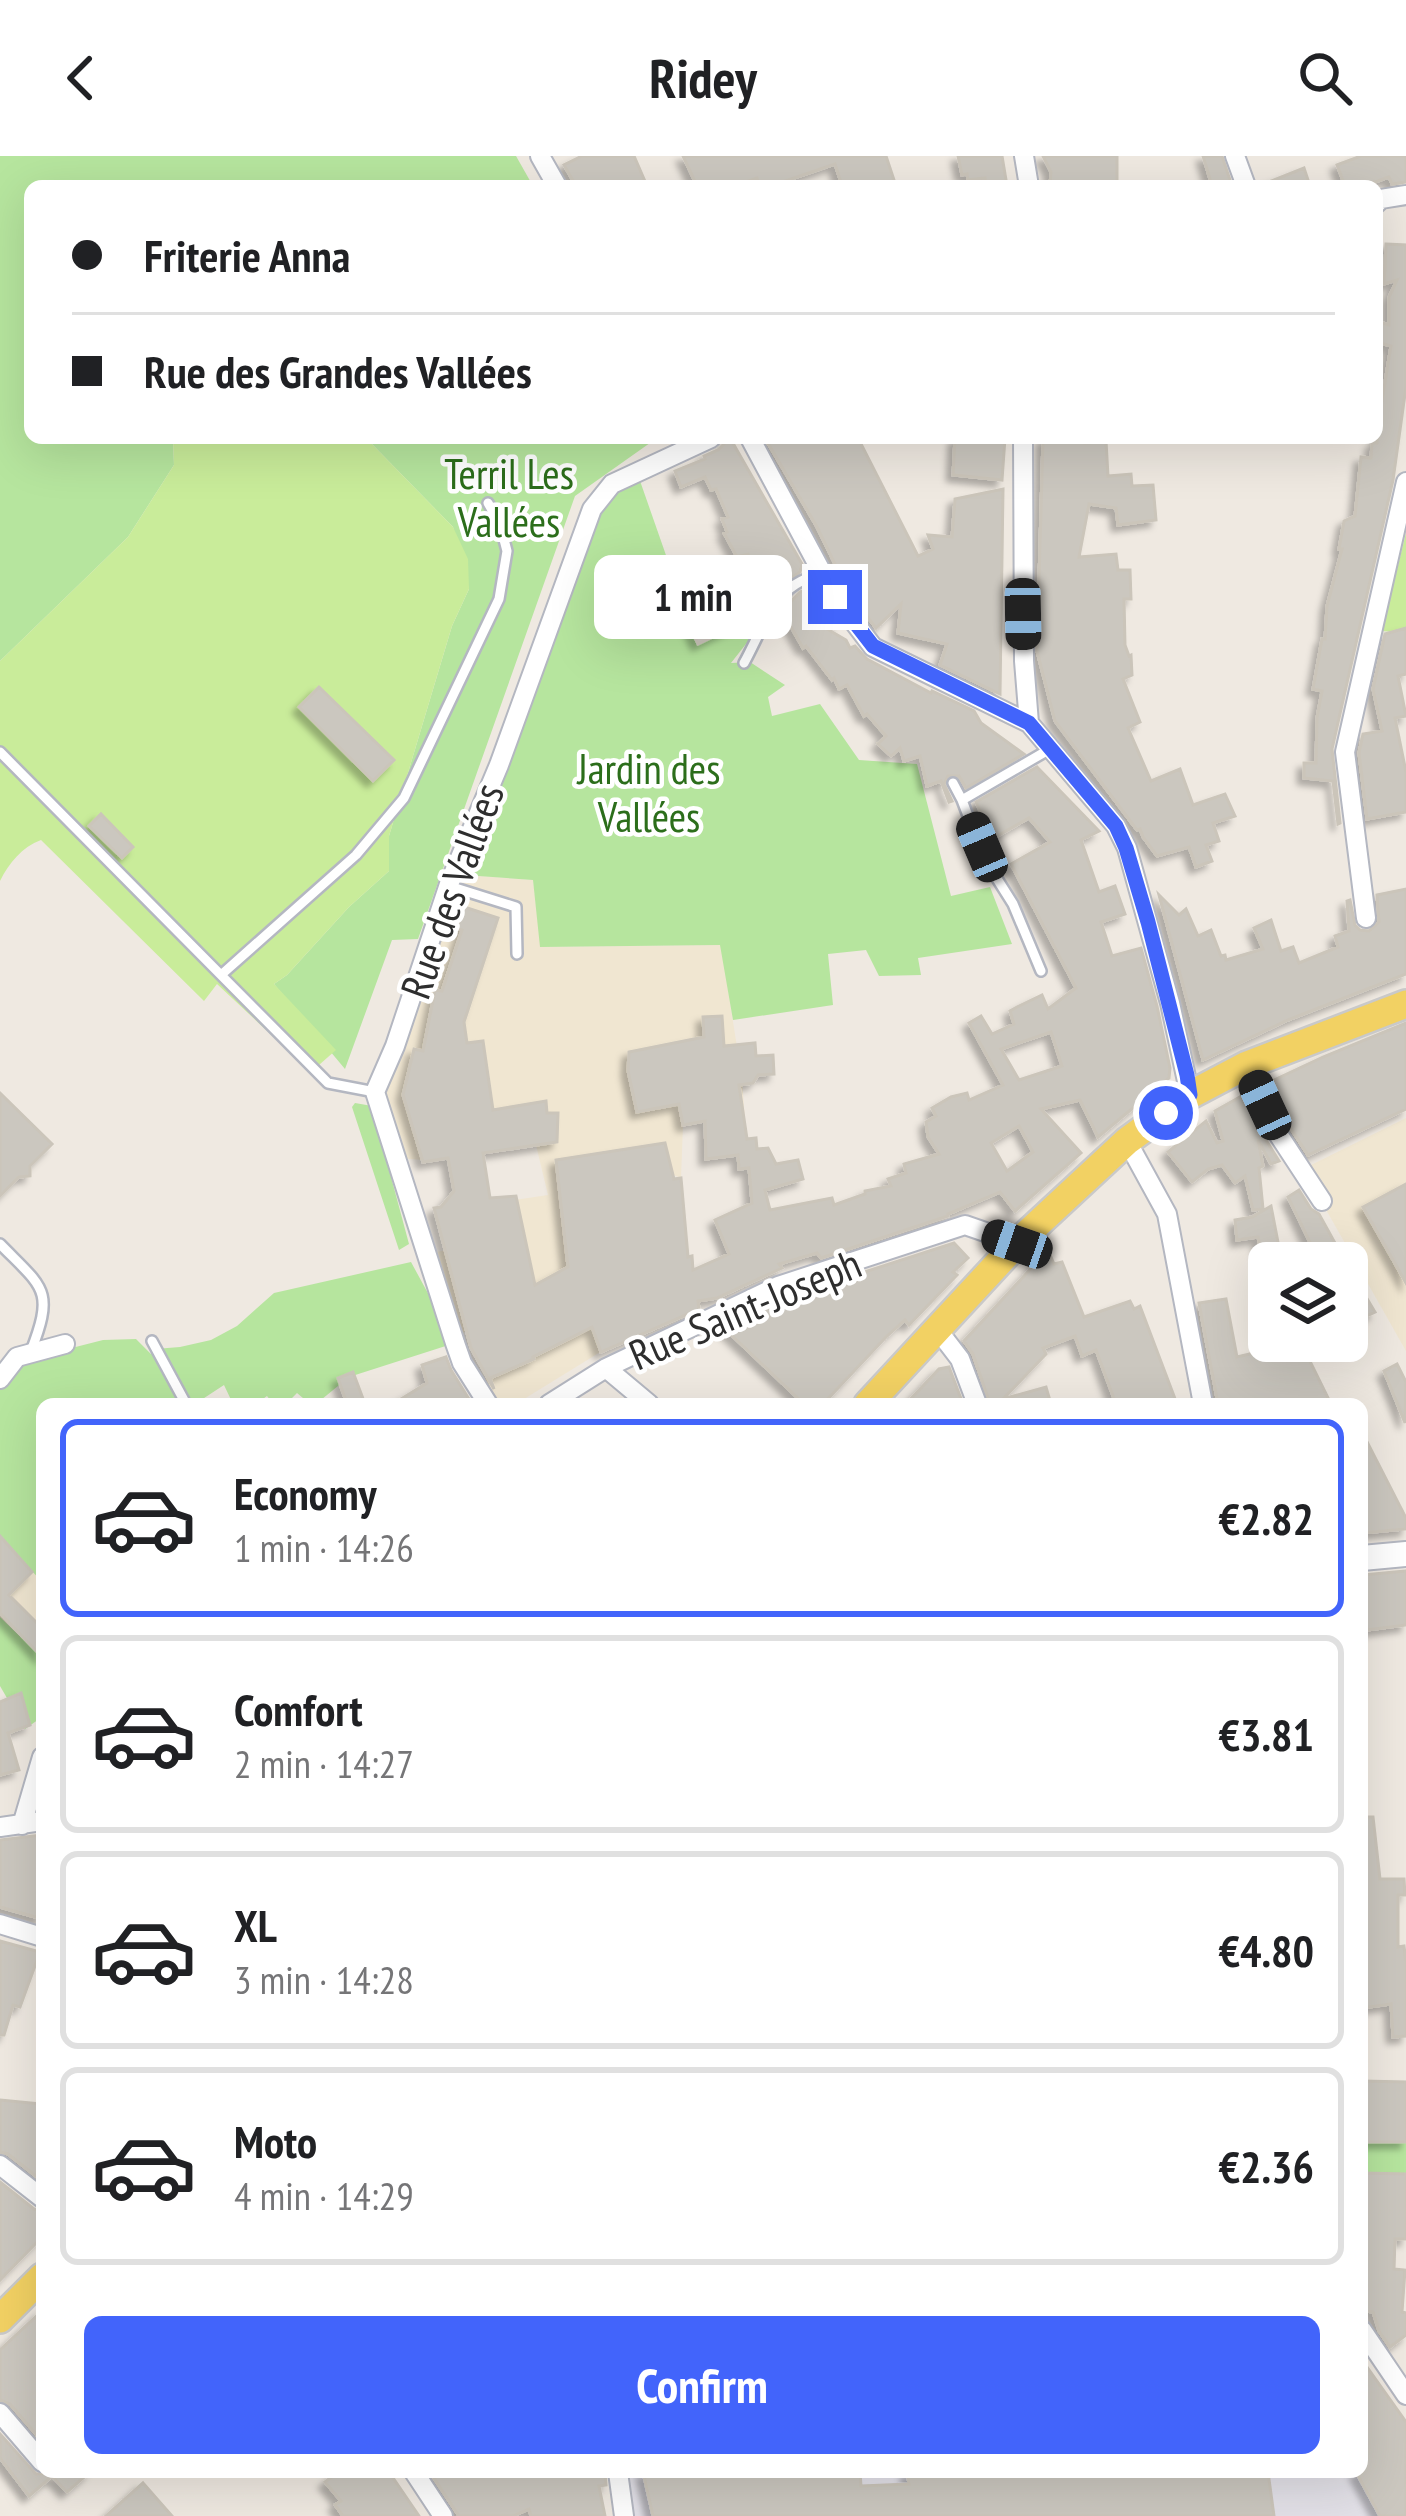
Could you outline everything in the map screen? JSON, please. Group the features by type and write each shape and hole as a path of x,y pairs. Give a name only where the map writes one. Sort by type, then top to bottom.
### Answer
{"main road":[{"path":"874,1398 1017,1244 1127,1141 1190,1095 1247,1065 1406,1004"},
{"path":"1368,1557 1406,1554"},
{"path":"0,2319 36,2283"}],"street":[{"name":"Rue des Vallées","path":"375,1092 592,509 612,484 698,444"},
{"path":"753,444 835,597 873,646 1029,723 1116,826 1170,1003 1190,1095"},
{"path":"1023,444 1024,661 1029,723"},
{"path":"1366,918 1345,752 1406,482"},
{"path":"1247,1065 1278,1134 1322,1202"},
{"path":"375,1092 462,1363 484,1398"},
{"path":"1127,1141 1167,1214 1202,1398"},
{"name":"Rue Saint-Joseph","path":"558,1398 606,1368 778,1286 965,1226 1017,1244"},
{"path":"937,1329 960,1359 975,1398"},
{"path":"0,1379 17,1358 65,1344"},
{"path":"606,1368 643,1398"},
{"path":"0,1827 32,1823"},
{"path":"0,1924 36,1935"},
{"path":"0,2165 36,2193"},
{"path":"1368,2339 1406,2395"},
{"path":"0,2413 36,2455"},
{"path":"418,2478 443,2516"},
{"path":"619,2478 624,2516"}],"lane":[{"path":"221,975 356,855 404,798 499,599 507,550 488,503"},
{"path":"743,663 784,591 807,576 824,575"},
{"path":"962,800 1050,748"},
{"path":"0,752 328,1082 375,1092"},
{"path":"953,783 984,858 1013,904 1041,971"},
{"path":"448,886 516,907 517,955"},
{"path":"0,1244 39,1284 45,1300 44,1318 29,1354"},
{"path":"152,1341 182,1398"}],"shaded area":[{"path":"464,875 533,880 541,947 721,945 745,1121 720,1126 723,1157 706,1159 705,1121 683,1125 681,1178 671,1174 610,1346 526,1398 491,1398 480,1381 516,1365 496,1319 457,1335 436,1252 485,1243 460,1208 548,1195 536,1145 422,1160 398,1158 384,1096"},
{"path":"1406,1118 1406,1351 1368,1284 1368,1242 1344,1242 1303,1169"},
{"path":"8,1545 36,1575 36,1652 0,1617 0,1552"},
{"path":"625,2478 1359,2478 1406,2516 630,2516"}],"green space":[{"path":"0,156 516,156 530,180 24,180 24,444 173,444 174,465 128,537 0,661"},
{"path":"173,444 372,444 453,527 468,559 469,589 452,626 389,836 389,871 274,984 336,1050 311,1072 217,984 204,1001 41,840 17,856 0,881 0,661 128,537 174,465"},
{"name":"Terril Les Vallées","path":"372,444 649,444 575,496 418,939 392,940 345,1069 274,984 389,871 389,836 452,626 469,589 453,527"},
{"name":"Jardin des Vallées","path":"639,478 696,641 764,612 768,616 731,663 750,662 785,685 768,697 772,716 820,704 859,760 917,764 951,896 990,887 1012,944 918,958 921,975 879,976 866,950 828,954 833,1005 733,1020 720,945 540,947 533,880 464,875 593,521 624,484"},
{"path":"1406,533 1406,641 1405,633 1382,631"},
{"path":"355,1103 372,1106 409,1244 399,1250 352,1107"},
{"path":"411,1262 455,1343 349,1377 323,1398 303,1398 297,1393 292,1398 230,1398 224,1385 204,1398 181,1398 164,1374 176,1398 36,1398 36,1575 8,1545 0,1552 0,1380 13,1363 103,1340 136,1339 151,1354 155,1349 211,1340 237,1326 274,1293"},
{"path":"0,1617 36,1652 36,1721 25,1729 0,1686"},
{"path":"1368,2142 1406,2143 1406,2174 1368,2174"}],"building":[{"path":"582,156 634,156 644,180 573,180 564,165"},
{"path":"683,156 886,156 894,180 840,180 835,164 788,180 694,180"},
{"path":"958,156 1002,156 1006,180 968,180 967,174 962,175"},
{"path":"1043,156 1117,156 1117,180 1050,180"},
{"path":"1203,156 1222,156 1230,180 1210,180"},
{"path":"1361,156 1406,156 1406,182 1392,184 1389,177 1343,180 1337,165"},
{"path":"1304,168 1308,180 1274,180"},
{"path":"1386,244 1406,245 1406,387 1393,480 1332,749 1338,824 1333,781 1304,778 1304,763 1316,763 1322,691 1313,689 1344,521 1355,516 1361,457 1371,458 1372,444 1383,444 1383,394 1391,346 1383,344 1383,323 1389,325 1389,297 1397,280 1384,284"},
{"path":"733,444 802,564 800,572 777,588 758,615 698,644 685,617 776,580 752,568 748,554 737,557 724,533 722,519 728,517 705,477 681,487 675,471"},
{"path":"769,444 861,444 918,556 933,549 928,535 952,537 955,499 1003,489 1000,694 940,665 947,644 898,633 901,604 876,628 849,593"},
{"path":"955,444 1005,444 1002,480 953,475"},
{"path":"1043,444 1106,444 1108,476 1131,474 1132,486 1153,485 1156,520 1118,525 1116,508 1089,504 1079,557 1116,554 1118,570 1130,570 1131,599 1124,599 1125,645 1132,675 1123,679 1140,722 1128,728 1151,781 1180,769 1193,805 1225,794 1235,816 1213,823 1219,841 1206,845 1212,861 1196,867 1189,847 1157,856 1055,721 1037,651"},
{"path":"809,588 838,627 822,626 846,640 850,648 855,646 867,659 974,711 981,723 1024,754 966,788 959,776 948,776 944,784 949,802 941,781 927,786 920,756 904,761 900,748 891,756 878,744 886,736 864,716 847,685 839,689 803,648 782,611"},
{"path":"1406,628 1406,674 1398,676 1406,716 1395,718 1406,772 1406,812 1367,819 1359,753 1363,734 1382,731 1373,689 1385,634"},
{"path":"319,687 394,760 373,781 299,707"},
{"path":"1037,767 1099,831 1081,840 1099,892 1115,886 1125,914 1101,922 1112,956 1141,948 1169,1078 1098,1137 1080,1100 1041,1109 1081,1153 1015,1211 1000,1192 948,1216 821,1258 817,1253 779,1264 782,1268 717,1298 698,1301 699,1309 601,1352 592,1327 490,1378 494,1389 471,1348 434,1208 441,1207 454,1191 448,1158 423,1162 403,1095 414,1049 423,1051 435,990 442,991 462,930 457,928 464,907 498,918 464,1022 467,1043 483,1041 493,1110 546,1101 547,1113 558,1113 557,1142 483,1153 490,1198 516,1196 535,1285 568,1267 556,1160 665,1143 674,1179 681,1178 693,1270 729,1254 715,1220 752,1203 749,1168 739,1169 738,1155 706,1159 705,1121 683,1125 679,1104 637,1112 629,1052 704,1037 703,1017 722,1016 724,1046 755,1043 756,1056 773,1055 774,1074 758,1075 753,1083 739,1085 747,1139 756,1138 757,1149 768,1148 776,1164 798,1160 803,1179 765,1190 770,1210 832,1198 834,1205 891,1186 888,1179 906,1173 904,1164 939,1154 928,1137 926,1122 936,1116 932,1108 951,1097 967,1093 969,1100 1003,1085 969,1023 981,1016 992,1034 1014,1024 1010,1011 1017,1007 1042,995 1048,1009 1076,988 1011,864 1050,842 1029,818 992,839 976,802","holes":["1051,1032 1062,1066 1019,1080 1001,1049","1019,1126 1033,1152 1007,1171 991,1143"]},
{"path":"101,814 133,847 122,858 89,826"},
{"path":"1406,889 1406,974 1288,1020 1203,1060 1159,895 1179,915 1186,909 1198,936 1211,930 1226,960 1263,949 1254,928 1271,920 1281,951 1293,947 1299,963 1338,947 1335,936 1349,931 1347,901 1355,925 1369,931 1379,922 1377,895"},
{"path":"1406,1023 1406,1109 1308,1155 1270,1082"},
{"path":"0,1093 52,1144 30,1166 30,1176 19,1177 0,1196"},
{"path":"1245,1094 1279,1161 1271,1164 1258,1140 1263,1209 1253,1210 1245,1176 1235,1183 1222,1165 1192,1182 1168,1152 1206,1121 1217,1143 1223,1141 1215,1111"},
{"path":"1406,1184 1406,1283 1363,1207"},
{"path":"1299,1190 1334,1242 1310,1242 1288,1197"},
{"path":"1271,1206 1278,1242 1259,1242 1258,1237 1237,1240 1235,1220"},
{"path":"954,1243 968,1258 909,1325 905,1320 886,1337 829,1398 798,1398 724,1328 806,1291"},
{"path":"1048,1250 1054,1264 1062,1262 1084,1317 1130,1301 1134,1309 1140,1306 1175,1398 1114,1398 1096,1350 1082,1356 1075,1336 1043,1348 1046,1354 1004,1398 988,1398 964,1341"},
{"path":"1226,1299 1237,1357 1248,1354 1248,1362 1310,1362 1328,1398 1217,1398 1199,1303"},
{"path":"446,1357 468,1398 403,1398 427,1383 422,1365"},
{"path":"1397,1364 1406,1382 1405,1423 1384,1371"},
{"path":"949,1367 961,1398 912,1398 939,1369"},
{"path":"353,1372 363,1398 345,1398 338,1378"},
{"path":"1046,1387 1049,1398 1007,1398"},
{"path":"1368,1444 1406,1518 1406,1529 1368,1532"},
{"path":"0,1536 32,1572 9,1595 36,1622 36,1651 0,1613"},
{"path":"1406,1571 1406,1625 1368,1630 1368,1574"},
{"path":"21,1693 30,1725 8,1733 19,1770 0,1775 0,1702"},
{"path":"1368,1817 1373,1817 1380,1879 1404,1879 1405,1895 1398,1895 1398,1947 1404,1946 1406,1962 1406,2036 1393,2037 1391,2004 1368,2007"},
{"path":"36,1836 36,1917 0,1907 0,1840"},
{"path":"0,1941 36,1951 36,1963 20,2007 13,2005 4,2035 0,2035"},
{"path":"1368,2081 1406,2082 1406,2142 1368,2142"},
{"path":"0,2100 36,2103 36,2176 0,2152"},
{"path":"1368,2173 1406,2174 1406,2239 1395,2239 1394,2269 1405,2270 1402,2312 1406,2313 1406,2335 1390,2347 1373,2312 1368,2312"},
{"path":"0,2182 36,2210 36,2243 0,2280"},
{"path":"36,2317 36,2434 10,2404 0,2400 0,2350"},
{"path":"1368,2368 1406,2422 1406,2516 1380,2516 1359,2478 1368,2478"},
{"path":"0,2434 36,2478 50,2478 29,2496 0,2458"},
{"path":"54,2478 83,2478 67,2492"},
{"path":"330,2478 393,2478 419,2516 343,2516 335,2505 341,2501 325,2482"},
{"path":"434,2478 605,2478 606,2485 599,2486 605,2516 531,2516 529,2509 513,2516 459,2516"},
{"path":"644,2478 860,2478 861,2486 909,2484 908,2478 1269,2478 1274,2516 653,2516"},
{"path":"143,2483 172,2516 106,2516"}],"route":[{"path":"835,597 873,646 1029,723 1116,826 1148,922 1187,1075 1190,1095 1166,1113"}]}
